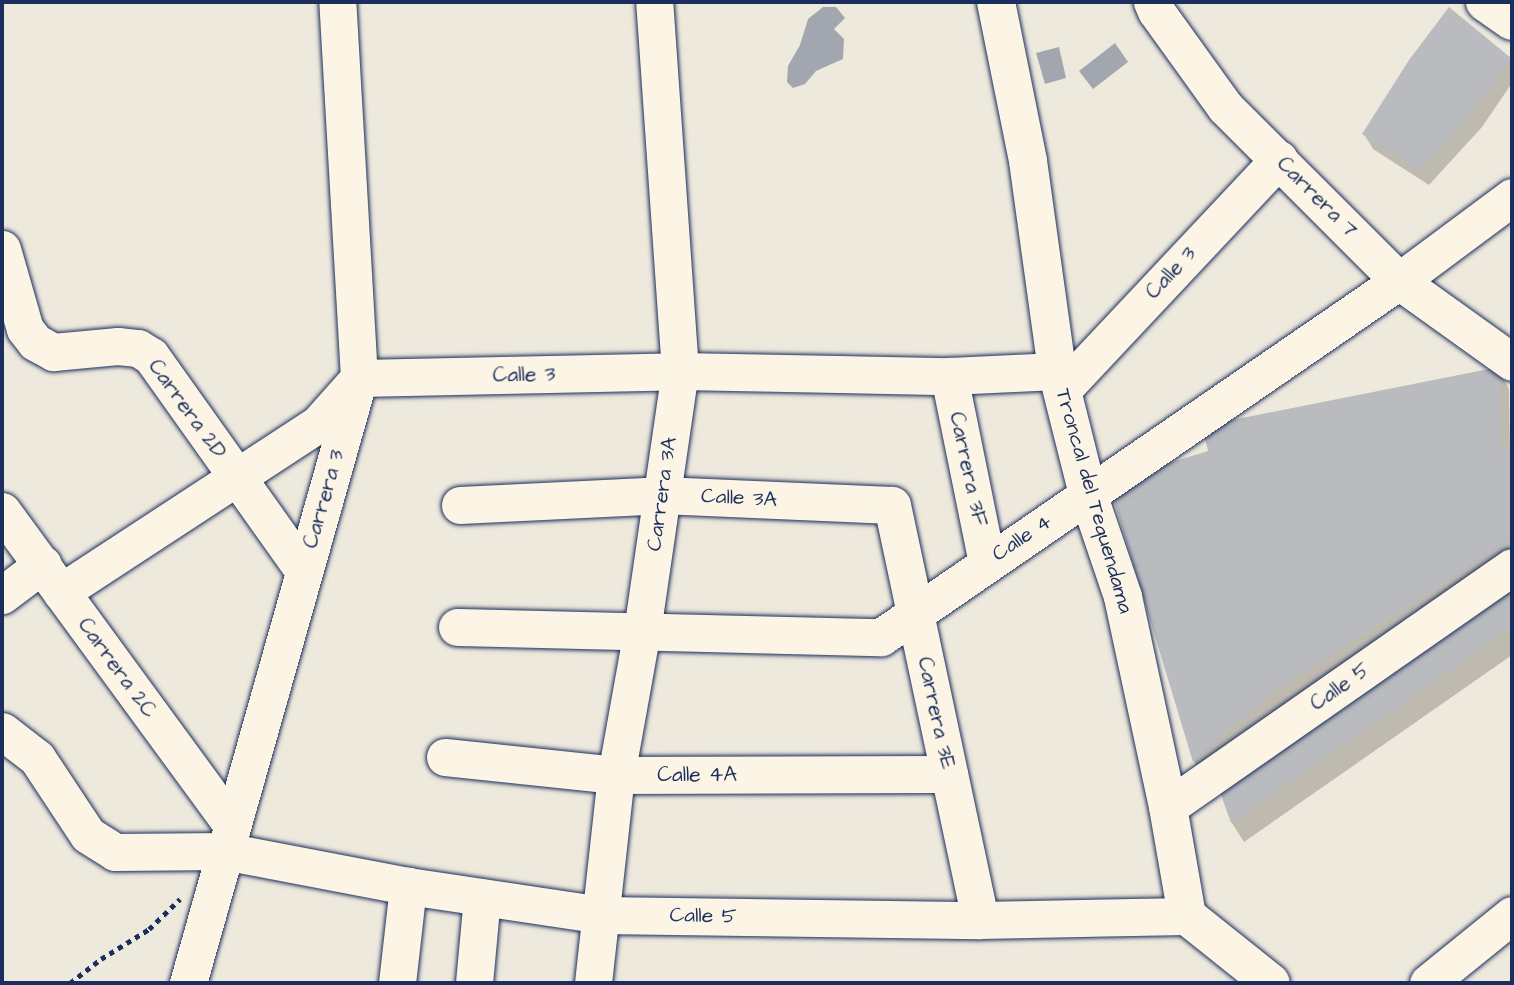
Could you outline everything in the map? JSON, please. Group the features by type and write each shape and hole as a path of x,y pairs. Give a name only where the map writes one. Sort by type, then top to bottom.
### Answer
{"main road":[{"name":"Troncal del Tequendama","path":"996,2 1028,161 1060,379 1088,494 1123,597 1168,807 1187,916"},
{"path":"1485,2 1512,21"},
{"path":"1187,916 1271,983"}],"street":[{"name":"Carrera 3","path":"188,983 359,378 337,2"},
{"name":"Carrera 3A","path":"593,983 616,775 642,631 680,372 654,2"},
{"name":"Carrera 7","path":"1152,2 1225,107 1399,281 1512,362"},
{"name":"Calle 3","path":"359,378 680,372 1060,379 1279,159"},
{"name":"Calle 4","path":"457,627 881,637 1399,281 1512,197"},
{"name":"Carrera 2D","path":"2,249 25,329 35,342 53,352 118,346 138,348 151,356 304,571"},
{"name":"Carrera 3F","path":"949,376 987,562"},
{"path":"2,594 52,578 236,477 318,424 359,378"},
{"name":"Calle 3A","path":"460,505 661,495 892,505"},
{"name":"Carrera 3E","path":"892,505 980,920"},
{"name":"Carrera 2C","path":"2,511 52,578 228,838"},
{"name":"Calle 5","path":"1168,807 1512,568"},
{"name":"Calle 5","path":"2,731 37,758 88,835 115,852 228,838 408,887 601,915 980,920 1187,916"},
{"name":"Calle 4A","path":"445,757 616,775 949,774"},
{"path":"397,983 408,887"},
{"path":"474,983 482,897"},
{"path":"1428,983 1512,915"}],"path":[{"path":"70,983 101,959 149,929 183,897"}],"shaded area":[{"path":"823,7 836,7 845,18 834,29 844,39 843,59 816,71 805,84 793,88 787,82 788,66 800,45 808,19"},
{"path":"1115,43 1128,62 1093,89 1079,71"},
{"path":"1059,47 1066,78 1045,84 1036,53"}],"building":[{"path":"1449,7 1511,58 1473,111 1420,171 1362,134 1409,60"},
{"path":"1499,367 1502,450 1512,450 1512,541 1277,689 1193,762 1113,497 1143,471 1208,451 1202,426"},
{"path":"1512,586 1512,627 1231,823 1219,789"}]}
